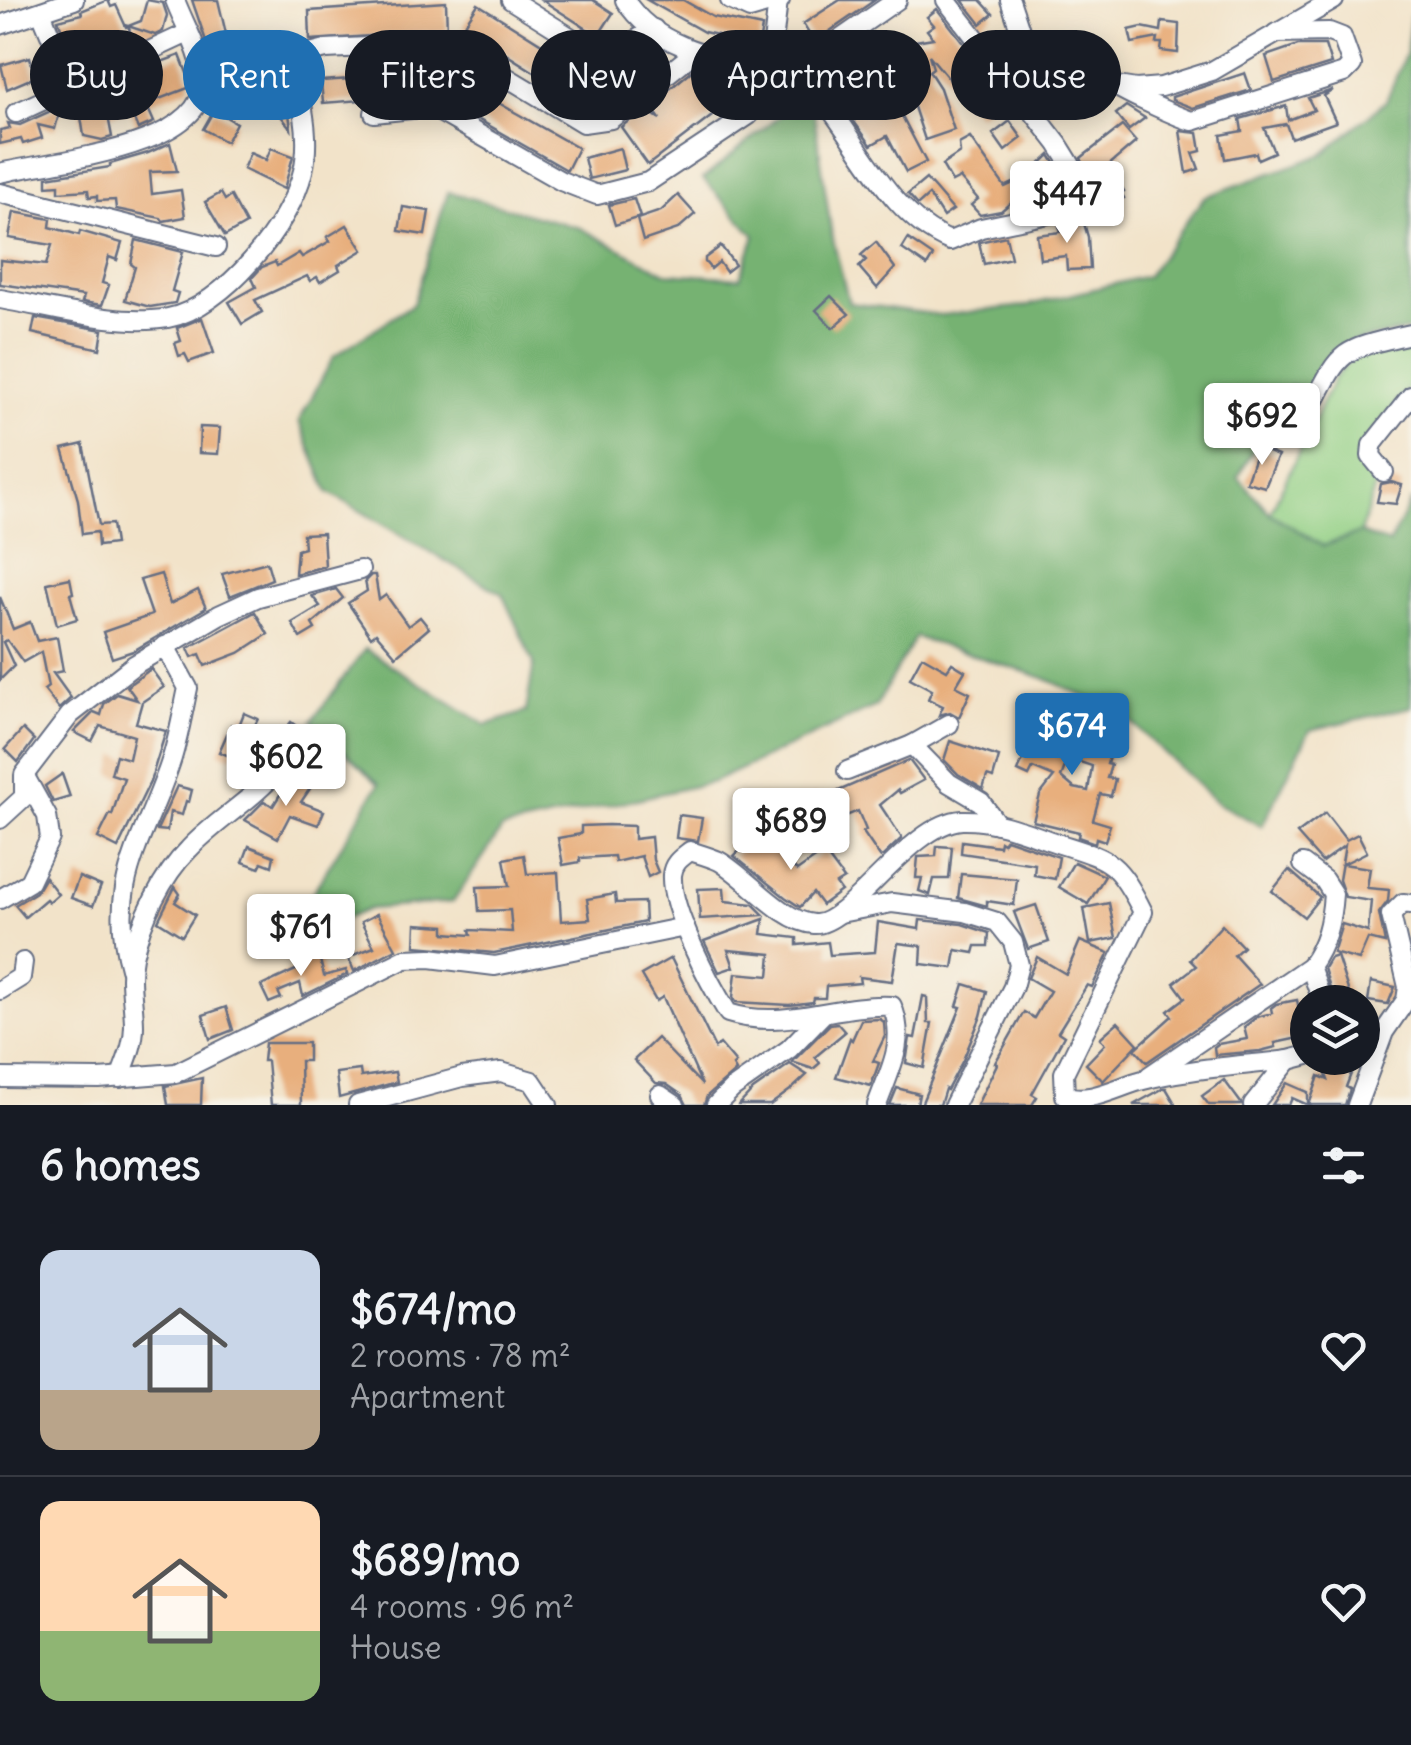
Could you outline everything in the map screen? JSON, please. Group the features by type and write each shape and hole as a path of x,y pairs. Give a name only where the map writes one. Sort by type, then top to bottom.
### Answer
{"street":[{"path":"0,25 74,0"},
{"path":"175,0 187,30"},
{"path":"511,0 558,30"},
{"path":"624,0 654,30"},
{"path":"730,0 750,8 779,0 775,30"},
{"path":"857,30 897,0"},
{"path":"837,120 887,191 936,235 950,241 981,228 1083,207 1085,199 1074,170 1058,144 946,0"},
{"path":"1010,0 1020,30"},
{"path":"1121,87 1161,87 1212,71 1334,0"},
{"path":"41,12 48,30"},
{"path":"1121,90 1193,121 1344,73 1352,64 1342,37 1329,32 1276,32"},
{"path":"0,299 96,316 165,319 190,312 228,283 268,242 288,213 303,172 306,125 296,72 310,52 450,43 583,123 610,119 691,55"},
{"path":"1161,87 1168,109"},
{"path":"16,113 30,106"},
{"path":"0,174 100,154 148,138 184,120"},
{"path":"454,120 561,181 597,195 648,182 741,120"},
{"path":"0,193 216,247"},
{"path":"1307,416 1334,362 1346,351 1411,334"},
{"path":"1384,472 1371,456 1372,445 1411,396"},
{"path":"0,819 24,798 24,775 70,715 134,666 219,615 258,597 360,570"},
{"path":"120,1078 134,1027 131,973 120,935 120,908 126,874 173,756 188,688 165,646"},
{"path":"847,771 912,746 949,724"},
{"path":"912,746 949,782 981,802 997,824"},
{"path":"131,973 145,919 168,876 188,849 280,766"},
{"path":"0,899 29,882 50,838 47,816 24,775"},
{"path":"877,1105 898,1053 899,1024 892,1006 863,1004 786,1020 748,1020 728,1013 708,982 684,927 672,877 675,862 690,851 718,860 788,914 811,924 823,924 840,913 886,866 938,827 960,820 1010,826 1111,862 1128,881 1143,912 1064,1074 1067,1102 1089,1102 1143,1080 1310,966 1324,944 1333,894 1324,880 1303,864"},
{"path":"840,913 892,903 966,912 996,922 1013,942 1019,965 1012,987 954,1105"},
{"path":"1357,1105 1384,1032 1406,1000 1408,987 1391,915 1402,903 1411,904"},
{"path":"0,1078 120,1078 176,1073 405,959 494,966 684,927"},
{"path":"0,990 21,977 23,962"},
{"path":"1310,966 1317,985"},
{"path":"716,1105 789,1048 824,1013"},
{"path":"1380,1033 1384,1032"},
{"path":"1143,1080 1290,1058"},
{"path":"1253,1105 1290,1066"},
{"path":"358,1105 444,1080 501,1072 532,1080 548,1105"}],"green space":[{"path":"1411,14 1411,330 1355,341 1333,352 1310,393 1290,386 1238,477 1270,513 1323,546 1360,533 1389,544 1411,500 1411,707 1310,730 1262,826 1217,803 1122,713 1044,678 915,637 876,706 713,782 502,829 453,902 369,909 281,945 379,784 312,721 365,649 486,725 526,712 534,663 502,594 328,492 299,421 334,356 413,304 448,192 580,228 666,273 740,278 755,236 703,179 774,120 815,120 832,236 849,303 941,315 1025,306 1147,276 1204,197 1322,155 1386,101 1406,53"},
{"path":"1411,342 1411,386 1363,445 1359,463 1377,481 1360,533 1323,547 1270,513 1334,378 1354,357"}],"building":[{"path":"108,0 111,7 116,5 130,30 62,30 58,20 82,14 81,11"},
{"path":"147,0 163,3 167,15 163,31 128,26 141,21"},
{"path":"192,0 218,0 225,30 202,30"},
{"path":"542,0 593,0 613,13 602,30 589,30"},
{"path":"647,0 683,0 713,17 762,27 761,30 700,30"},
{"path":"840,0 875,0 831,30 807,30 803,24"},
{"path":"962,0 980,0 993,14 981,24"},
{"path":"446,2 447,30 345,30 345,38 325,39 325,30 310,30 309,11"},
{"path":"478,4 531,37 531,70 511,57 511,30 463,27"},
{"path":"937,9 953,30 951,81 931,57 933,38 931,30 927,30 934,25 927,17"},
{"path":"1162,22 1179,24 1178,53 1161,51 1158,38 1132,43 1129,30 1142,27 1161,31"},
{"path":"1298,45 1325,45 1331,64 1274,82 1266,56"},
{"path":"180,55 183,90 163,98 163,61"},
{"path":"30,57 30,79 7,89 1,65"},
{"path":"691,72 691,120 707,120 648,165 621,127 630,120 671,120 671,88"},
{"path":"1245,73 1251,90 1193,108 1172,100 1172,97"},
{"path":"931,74 940,88 954,130 925,140 918,120 931,120"},
{"path":"345,79 345,101 325,103 325,81"},
{"path":"1333,90 1324,96 1336,122 1291,138 1286,124 1264,128 1274,152 1258,159 1256,153 1225,159 1221,135 1242,131 1240,119 1286,106 1288,120 1314,110 1308,98"},
{"path":"1126,106 1145,118 1129,130 1121,120 1121,110"},
{"path":"511,110 578,148 567,170 479,120 511,120"},
{"path":"31,120 57,120 55,129 38,125 42,138 23,144 21,139 0,144 0,130 10,128 8,123 20,125"},
{"path":"81,120 109,120 112,137 102,140 84,136"},
{"path":"134,120 153,120 154,122 138,129"},
{"path":"208,120 236,123 226,142 203,129"},
{"path":"853,120 904,120 926,162 906,172 887,136 871,145"},
{"path":"1010,121 1022,138 1005,151 993,134"},
{"path":"1122,126 1136,142 1109,165 1124,198 1103,210 1081,158"},
{"path":"1180,131 1198,133 1201,151 1193,153 1199,169 1187,173"},
{"path":"970,138 1005,187 1037,172 1035,169 1050,155 1060,171 1041,188 1047,202 1020,207 1016,198 1001,211 980,215 971,205 978,199 960,178 952,182 942,165 960,153 959,144"},
{"path":"170,143 177,171 150,172 152,194 181,190 185,217 163,221 116,209 115,200 97,201 97,196 89,197 88,190 59,192 59,185 47,186 47,177 110,167"},
{"path":"271,148 293,156 284,189 243,169 250,153 266,160"},
{"path":"620,148 625,170 589,179 584,158"},
{"path":"926,179 953,210 943,217 929,195 918,205 908,194"},
{"path":"221,193 225,200 231,196 246,224 225,236 205,202"},
{"path":"678,195 695,214 678,229 643,241 637,219 661,211"},
{"path":"634,199 640,217 615,225 609,205"},
{"path":"403,207 429,211 425,235 399,231"},
{"path":"14,212 51,219 50,227 122,243 117,260 109,257 102,283 109,285 102,305 82,302 84,296 0,284 0,260 46,265 52,245 9,238"},
{"path":"1083,220 1090,269 1067,270 1066,256 1040,259 1037,235 1061,232 1059,226"},
{"path":"347,225 363,250 320,282 317,277 310,281 307,276 255,300 262,312 242,324 229,302 256,287 252,278 262,267 275,262 277,266 299,253 302,257 330,241 327,237"},
{"path":"1006,236 1011,258 984,264 979,242"},
{"path":"908,239 933,256 927,266 902,249"},
{"path":"136,240 183,252 172,291 178,293 175,303 150,307 125,300 135,267 131,264"},
{"path":"876,242 895,268 877,288 859,267 866,260 861,255"},
{"path":"721,246 735,265 726,272 719,262 711,269 705,262"},
{"path":"831,296 849,314 833,328 816,310"},
{"path":"35,318 103,330 100,349 32,333"},
{"path":"202,318 214,353 189,362 185,354 179,356 175,343 181,341 177,328"},
{"path":"200,427 220,428 218,454 199,453"},
{"path":"83,444 99,525 112,524 115,544 98,546 97,532 82,534 78,500 63,449"},
{"path":"1258,448 1278,456 1265,487 1246,482"},
{"path":"1381,484 1402,485 1396,504 1377,502"},
{"path":"323,533 325,566 295,574 297,550 304,548 303,534"},
{"path":"267,562 272,579 230,596 222,574"},
{"path":"161,574 170,604 198,590 206,608 133,651 112,658 103,632 152,615 140,580"},
{"path":"375,575 379,600 386,595 408,626 420,617 429,628 396,656 376,633 371,637 348,603 367,591 365,581"},
{"path":"70,578 77,619 57,625 47,583"},
{"path":"336,589 343,598 312,624 315,629 300,638 292,623 320,606 312,596"},
{"path":"0,597 13,629 30,622 37,641 57,637 63,671 53,673 71,698 59,709 44,690 48,687 41,652 23,662 7,640 3,642 14,666 0,680"},
{"path":"255,612 268,634 239,653 205,666 200,654 192,657 188,648"},
{"path":"922,656 947,670 952,663 965,671 956,686 970,693 959,717 950,712 939,715 943,706 928,699 932,690 910,678"},
{"path":"151,669 164,687 142,702 136,723 166,731 150,782 118,848 98,838 112,815 124,778 111,774 116,755 129,759 134,736 100,726 92,741 74,732 94,712 101,715 104,704 117,694 137,700 127,686"},
{"path":"244,713 258,719 251,733 260,737 251,759 234,752 232,757 219,752 231,725 238,728"},
{"path":"1064,715 1081,721 1079,727 1115,736 1107,764 1111,765 1107,778 1115,779 1111,796 1100,794 1093,820 1110,825 1105,841 1096,838 1095,843 1078,837 1079,832 1033,821 1040,795 1054,777 1033,768 1029,776 1018,771 1034,734 1054,743","holes":["1068,758 1092,766 1088,791 1074,788 1061,777"]},
{"path":"291,722 313,739 292,765 287,757 270,748"},
{"path":"23,729 34,740 18,762 5,749"},
{"path":"950,741 999,757 993,778 987,776 983,789 944,760"},
{"path":"909,760 924,780 900,793 898,790 880,805 902,838 883,856 863,832 866,830 858,811 831,822 821,831 804,800 816,794 818,800"},
{"path":"62,774 70,797 53,802 45,786"},
{"path":"292,775 311,787 301,802 324,811 318,825 290,815 278,838 245,820 264,801 273,806"},
{"path":"177,786 192,790 189,802 186,801 182,815 170,812 167,831 157,830"},
{"path":"1325,813 1346,840 1358,834 1367,852 1343,864 1370,868 1367,888 1389,890 1388,901 1379,913 1385,943 1368,939 1359,960 1333,953 1342,924 1368,932 1371,901 1345,897 1339,880 1345,845 1322,862 1297,834"},
{"path":"679,815 702,818 698,841 676,838"},
{"path":"581,826 634,826 634,839 651,837 658,872 648,877 641,856 615,862 614,856 580,858 580,862 563,865 558,838 581,834"},
{"path":"757,833 797,871 824,852 844,879 836,884 841,891 822,905 813,893 800,907 785,897 734,856"},
{"path":"1006,839 1059,857 1055,879 1034,875 1035,864 961,853 962,841 999,846"},
{"path":"249,846 274,856 272,866 262,862 259,868 243,862"},
{"path":"937,846 952,847 949,879 934,879 930,895 919,891 922,878 916,878 918,857 936,856"},
{"path":"524,855 527,874 558,872 561,921 590,919 587,899 615,894 616,903 644,902 645,922 494,953 415,946 416,924 445,926 445,933 512,932 510,910 479,911 477,887 509,886 504,859"},
{"path":"1074,862 1105,876 1088,904 1059,887"},
{"path":"1289,870 1320,897 1304,917 1272,891"},
{"path":"961,874 1017,879 1014,905 987,901 987,906 958,898"},
{"path":"45,877 58,894 25,917 15,905 36,892"},
{"path":"79,877 101,886 93,906 71,898"},
{"path":"175,887 180,894 175,902 195,915 182,936 158,921"},
{"path":"724,888 725,901 753,904 764,915 700,919 698,889"},
{"path":"1109,903 1116,938 1090,943 1084,908"},
{"path":"1036,905 1049,942 1028,949 1014,912"},
{"path":"377,914 396,949 354,971 348,957 374,947 361,922"},
{"path":"764,919 762,934 797,938 797,945 828,942 830,955 875,952 878,922 919,929 920,920 962,924 989,933 988,946 976,946 974,953 956,950 953,968 921,964 922,946 898,943 892,981 859,977 860,983 826,986 825,998 814,998 813,1002 736,1002 736,973 769,976 771,954 728,950 734,967 719,972 704,941"},
{"path":"1222,925 1243,947 1234,955 1260,984 1147,1062 1135,1049 1172,1016 1168,1011 1185,998 1174,983 1196,966 1190,960"},
{"path":"1080,941 1109,953 1092,987 1087,985 1058,1032 1064,1036 1032,1094 1037,1097 1032,1105 977,1105 1024,1012 1034,1018 1050,991 1028,978 1037,957 1066,974"},
{"path":"319,956 324,976 346,970 347,974 303,996 300,983 278,992 281,998 269,1003 261,986 300,968 298,961"},
{"path":"1337,956 1346,985 1329,985 1324,968 1330,958"},
{"path":"671,958 715,1048 720,1044 736,1063 736,1071 707,1096 704,1105 687,1105 682,1095 666,1084 656,1083 634,1060 657,1038 702,1085 663,997 656,1001 641,975"},
{"path":"1371,982 1395,987 1388,1004 1380,1003 1380,985"},
{"path":"964,984 987,991 981,1016 940,1105 921,1105 961,1007 957,1006"},
{"path":"923,996 927,997 928,1023 932,1023 924,1068 906,1063"},
{"path":"1290,1001 1290,1040 1260,1051 1215,1055 1214,1047 1218,1044 1247,1039 1244,1027 1257,1017 1272,1013 1276,1004"},
{"path":"226,1007 233,1030 210,1039 203,1015"},
{"path":"880,1019 885,1036 873,1061 879,1063 871,1086 836,1077 861,1020"},
{"path":"1118,1022 1138,1044 1103,1081 1086,1064 1105,1044 1100,1038"},
{"path":"837,1023 845,1032 815,1057 820,1063 813,1069 792,1062 830,1024"},
{"path":"265,1043 308,1043 308,1061 300,1061 301,1105 271,1105 267,1061 263,1061"},
{"path":"790,1064 807,1075 793,1088 770,1105 739,1105 753,1090"},
{"path":"360,1070 361,1077 395,1072 397,1082 339,1098 336,1073"},
{"path":"1326,1075 1351,1075 1345,1105 1309,1105 1319,1076 1328,1080"},
{"path":"202,1078 201,1105 168,1105 165,1086"},
{"path":"1224,1080 1241,1105 1209,1105 1202,1096"},
{"path":"1287,1083 1308,1092 1308,1105 1292,1098 1289,1105 1272,1105"},
{"path":"897,1088 919,1094 917,1105 890,1105"},
{"path":"1164,1088 1176,1105 1133,1105"}]}
